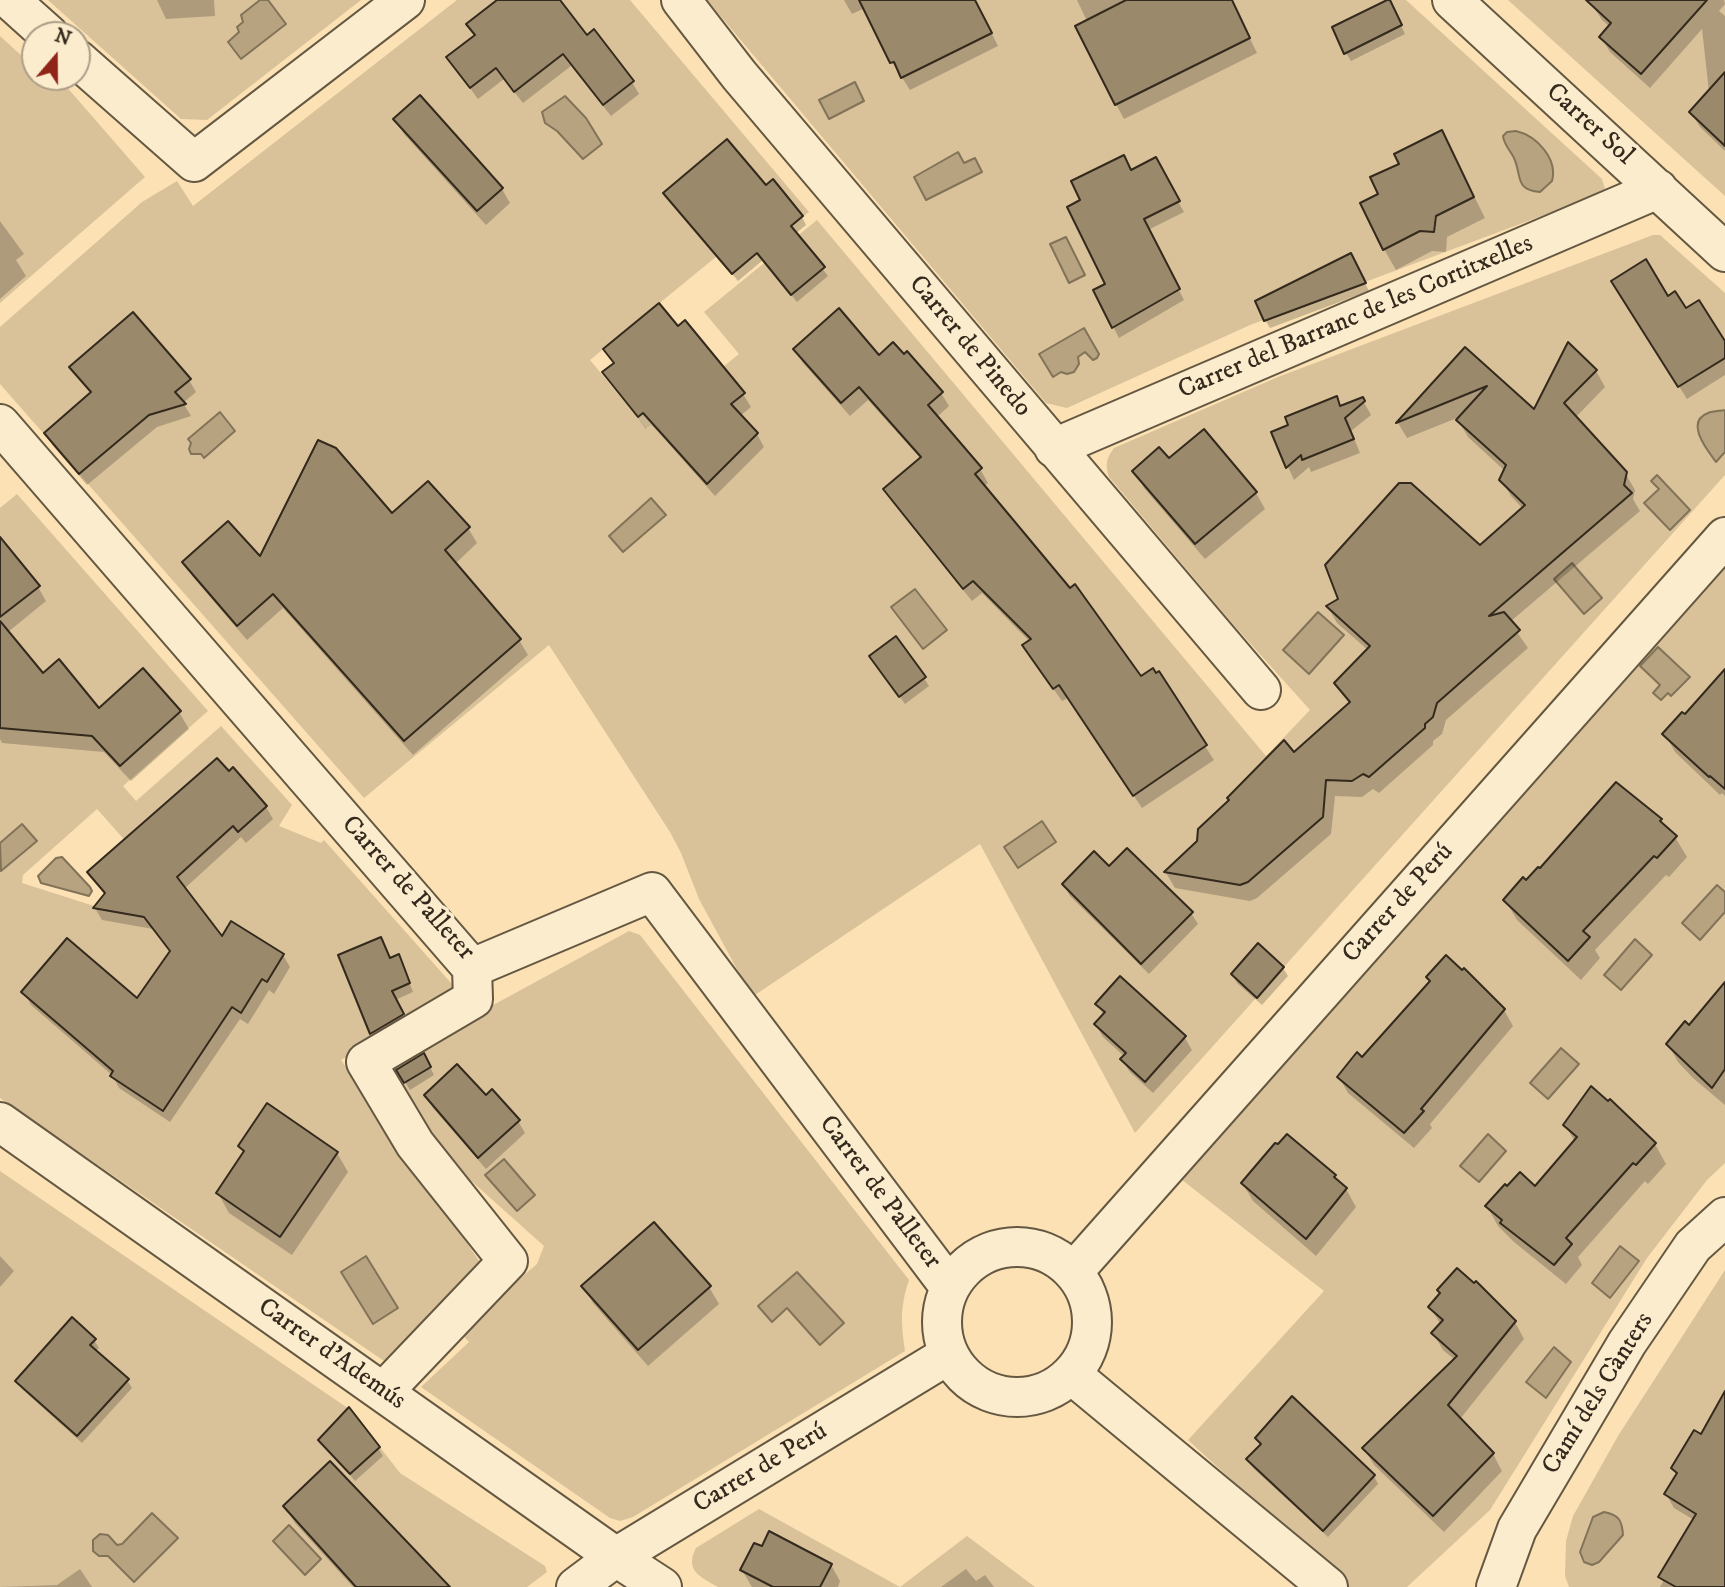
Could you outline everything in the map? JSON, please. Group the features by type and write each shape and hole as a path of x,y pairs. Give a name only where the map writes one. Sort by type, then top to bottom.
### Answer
{"street":[{"path":"10,0 33,21"},
{"path":"91,72 194,162 405,0"},
{"name":"Carrer de Pinedo","path":"681,0 739,75 1261,690"},
{"name":"Carrer Sol","path":"1452,0 1725,252"},
{"name":"Carrer del Barranc de les Cortitxelles","path":"1054,448 1658,189"},
{"name":"Carrer de Palleter","path":"0,424 472,968 652,892 949,1286"},
{"name":"Carrer de Perú","path":"1074,1271 1725,537"},
{"path":"383,1392 508,1261 415,1143 366,1062 473,999 472,968"},
{"name":"Carrer d'Ademús","path":"0,1122 662,1587"},
{"name":"Camí dels Cànters","path":"1497,1587 1517,1529 1628,1343 1693,1246 1725,1217"},
{"path":"1006,1247 1032,1248 1053,1255 1074,1271 1088,1295 1093,1316 1090,1342 1072,1375 1040,1394 1009,1397 978,1387 964,1376 948,1355 941,1316 949,1286 975,1258 1006,1247"},
{"name":"Carrer de Perú","path":"576,1587 616,1557 948,1355"},
{"path":"1072,1375 1328,1587"},
{"path":"1488,1587 1497,1587"}],"shaded area":[{"path":"48,0 361,0 207,120 181,119 91,38 91,21 71,21"},
{"path":"260,0 268,0 286,24 241,59 228,42 239,32 237,27 243,22 241,15"},
{"path":"457,0 630,0 809,212 732,274 717,256 590,360 647,429 739,354 704,312 817,220 1266,756 1310,710 1231,622 1109,477 1107,462 1114,448 1278,377 1653,235 1660,235 1725,293 1725,475 1135,1133 980,844 752,997 699,899 670,832 549,645 364,798 0,384 0,327 142,202 177,181 193,206"},
{"path":"707,0 1406,0 1602,179 1605,189 1595,196 1250,325 1067,408 1046,403"},
{"path":"1508,0 1725,0 1725,196"},
{"path":"0,36 21,55 21,91 70,91 145,177 0,303"},
{"path":"855,82 864,101 829,119 819,100"},
{"path":"565,96 586,118 602,144 583,159 557,131 545,123 542,112"},
{"path":"1516,131 1538,143 1549,157 1552,181 1540,192 1526,188 1520,181 1514,158 1503,136 1507,132"},
{"path":"958,152 964,163 975,158 982,172 926,200 914,177"},
{"path":"1066,237 1085,275 1069,283 1050,244"},
{"path":"1084,328 1099,354 1097,358 1093,360 1085,352 1078,357 1079,364 1074,372 1061,372 1053,377 1039,354"},
{"path":"1725,410 1725,452 1716,462 1700,437 1698,423 1701,417 1708,413"},
{"path":"220,412 235,431 204,458 201,454 191,454 191,443 188,439"},
{"path":"1657,475 1690,510 1670,530 1644,503 1659,489 1651,481"},
{"path":"17,494 208,711 123,786 136,801 221,726 292,805 279,826 321,843 324,840 459,992 341,1060 486,1271 387,1363 0,1098 0,508","holes":["97,809 178,900 158,919 94,906 22,883 23,875"]},
{"path":"651,498 666,515 623,552 609,536"},
{"path":"1572,563 1602,598 1584,614 1554,579"},
{"path":"1725,563 1725,1163 1707,1180 1647,1258 1490,1510 1407,1587 1348,1587 1188,1440 1324,1291 1177,1176"},
{"path":"915,589 947,630 923,649 891,607"},
{"path":"1318,612 1344,635 1309,674 1283,650"},
{"path":"1658,647 1690,677 1671,696 1668,693 1661,700 1653,693 1660,685 1640,666"},
{"path":"1042,821 1056,842 1018,868 1004,847"},
{"path":"22,824 37,841 1,871 0,843"},
{"path":"62,857 90,887 92,891 89,896 41,883 38,876 56,858"},
{"path":"1717,885 1725,892 1725,912 1700,940 1682,923"},
{"path":"629,931 640,935 909,1280 902,1315 905,1351 633,1517 620,1521 610,1518 421,1387 469,1342 459,1331 537,1264 544,1246 440,1153 387,1063"},
{"path":"1635,939 1652,955 1621,990 1604,975"},
{"path":"1561,1048 1579,1064 1548,1099 1530,1083"},
{"path":"1488,1134 1506,1151 1479,1182 1460,1166"},
{"path":"504,1159 535,1195 517,1211 485,1175"},
{"path":"0,1171 352,1411 400,1473 545,1566 547,1572 527,1587 0,1587"},
{"path":"1620,1246 1639,1261 1610,1298 1592,1283"},
{"path":"366,1256 398,1308 373,1324 341,1272"},
{"path":"1725,1270 1725,1587 1569,1587 1565,1576 1566,1541 1573,1516 1618,1436"},
{"path":"797,1272 844,1323 820,1345 787,1308 772,1322 758,1306"},
{"path":"1554,1347 1571,1362 1546,1398 1526,1382"},
{"path":"759,1509 900,1587 718,1587 696,1572 692,1562 696,1548"},
{"path":"1604,1512 1619,1519 1623,1535 1599,1562 1592,1565 1584,1562 1580,1552 1593,1517"},
{"path":"152,1513 178,1538 134,1582 108,1556 99,1556 93,1551 93,1540 100,1534 108,1535 117,1545 122,1544"},
{"path":"289,1525 321,1559 305,1575 273,1541"},
{"path":"967,1536 1035,1587 900,1587"}],"building":[{"path":"497,0 560,0 587,35 594,29 634,81 603,105 563,54 514,92 496,68 470,88 446,57 475,35 466,24"},
{"path":"859,0 975,0 992,33 901,78 894,62 890,63"},
{"path":"1126,0 1232,0 1250,38 1115,105 1075,26"},
{"path":"1390,0 1402,25 1344,54 1332,27"},
{"path":"1586,0 1707,0 1641,74 1599,37 1611,23"},
{"path":"1725,72 1725,146 1689,112"},
{"path":"420,95 503,188 477,211 393,119"},
{"path":"1442,130 1474,197 1436,216 1434,232 1420,231 1383,250 1360,203 1378,194 1370,177 1399,164 1394,154"},
{"path":"727,139 766,185 773,179 803,216 791,226 825,267 791,295 757,253 732,274 663,193"},
{"path":"1124,155 1131,170 1156,157 1180,201 1144,219 1180,289 1112,328 1093,290 1105,284 1067,207 1080,200 1071,181"},
{"path":"1351,253 1366,283 1264,321 1255,301"},
{"path":"1646,259 1668,296 1675,291 1686,308 1699,300 1725,341 1725,358 1678,387 1611,281"},
{"path":"659,303 678,326 685,320 745,393 731,404 758,433 707,484 643,413 638,417 602,372 614,363 603,349"},
{"path":"839,308 879,355 893,342 904,354 907,351 943,392 928,405 982,468 975,474 1070,588 1075,584 1141,676 1153,668 1156,673 1159,671 1207,745 1133,796 1059,685 1053,689 1022,645 1031,639 973,581 963,589 883,489 921,457 859,387 841,403 793,349"},
{"path":"133,312 191,379 175,392 186,404 149,415 79,474 44,433 91,392 69,367"},
{"path":"1568,342 1597,370 1564,403 1627,472 1624,485 1632,493 1489,616 1504,612 1520,630 1437,703 1433,717 1425,724 1425,728 1369,777 1363,774 1352,781 1326,780 1323,817 1248,882 1240,885 1164,872 1197,841 1198,829 1229,800 1227,798 1284,740 1294,752 1350,702 1334,683 1370,646 1326,606 1338,599 1325,565 1399,483 1411,483 1480,545 1525,505 1499,480 1506,465 1456,420 1487,386 1396,423 1465,347 1534,409"},
{"path":"1337,396 1340,406 1363,397 1365,401 1345,418 1354,439 1302,460 1301,455 1286,468 1271,432 1288,425 1285,417"},
{"path":"1204,429 1257,492 1195,544 1132,471 1159,447 1169,458"},
{"path":"318,440 336,448 392,513 428,481 470,527 445,550 521,639 404,741 273,594 237,626 182,562 228,521 260,556"},
{"path":"0,537 40,586 0,617"},
{"path":"0,621 43,673 59,659 99,708 143,668 181,711 120,766 92,736 0,728"},
{"path":"896,636 926,677 899,697 869,656"},
{"path":"1725,669 1725,789 1662,734 1682,712 1685,714"},
{"path":"217,758 229,771 233,767 267,806 238,832 233,826 177,877 222,936 231,921 284,954 267,982 262,979 241,1013 232,1007 163,1111 110,1076 113,1071 21,992 67,938 137,998 170,951 144,917 93,908 105,893 87,872"},
{"path":"1616,782 1662,819 1660,821 1677,836 1657,858 1654,856 1583,931 1590,937 1568,961 1503,900 1523,877 1526,880 1540,868"},
{"path":"1127,848 1193,912 1141,964 1062,884 1094,851 1109,866"},
{"path":"381,937 390,958 399,954 410,983 392,991 404,1014 370,1034 338,955"},
{"path":"1258,943 1284,967 1257,998 1231,974"},
{"path":"1446,955 1462,970 1464,968 1505,1009 1404,1133 1337,1077 1357,1052 1362,1057 1430,981 1426,977"},
{"path":"1120,976 1186,1036 1145,1082 1120,1059 1126,1053 1094,1024 1105,1012 1095,1004"},
{"path":"1725,982 1725,1069 1712,1088 1666,1044 1685,1021 1689,1025"},
{"path":"424,1053 431,1067 404,1083 396,1070"},
{"path":"457,1064 486,1095 492,1089 520,1120 478,1158 424,1095"},
{"path":"1591,1086 1608,1101 1610,1099 1656,1143 1636,1165 1633,1163 1566,1238 1572,1244 1554,1265 1500,1223 1502,1220 1485,1206 1520,1172 1535,1186 1577,1137 1563,1125"},
{"path":"267,1103 338,1152 280,1237 216,1193 244,1151 238,1146"},
{"path":"1287,1134 1336,1175 1334,1177 1347,1188 1306,1239 1241,1183 1275,1143 1278,1144"},
{"path":"654,1222 711,1286 638,1350 581,1286"},
{"path":"1457,1268 1474,1283 1476,1281 1516,1321 1448,1405 1494,1453 1433,1516 1362,1448 1457,1356 1431,1333 1443,1320 1428,1307 1440,1293 1437,1290"},
{"path":"72,1317 96,1339 90,1345 129,1379 77,1436 15,1381"},
{"path":"1725,1391 1725,1587 1676,1587 1658,1577 1696,1514 1664,1494 1677,1473 1671,1468 1694,1430 1701,1434"},
{"path":"1292,1396 1375,1475 1323,1531 1246,1459 1261,1444 1255,1438"},
{"path":"349,1407 380,1447 350,1474 318,1440"},
{"path":"330,1461 450,1587 356,1587 283,1506"},
{"path":"769,1531 832,1564 820,1587 773,1587 740,1570 754,1543 762,1546"}]}
